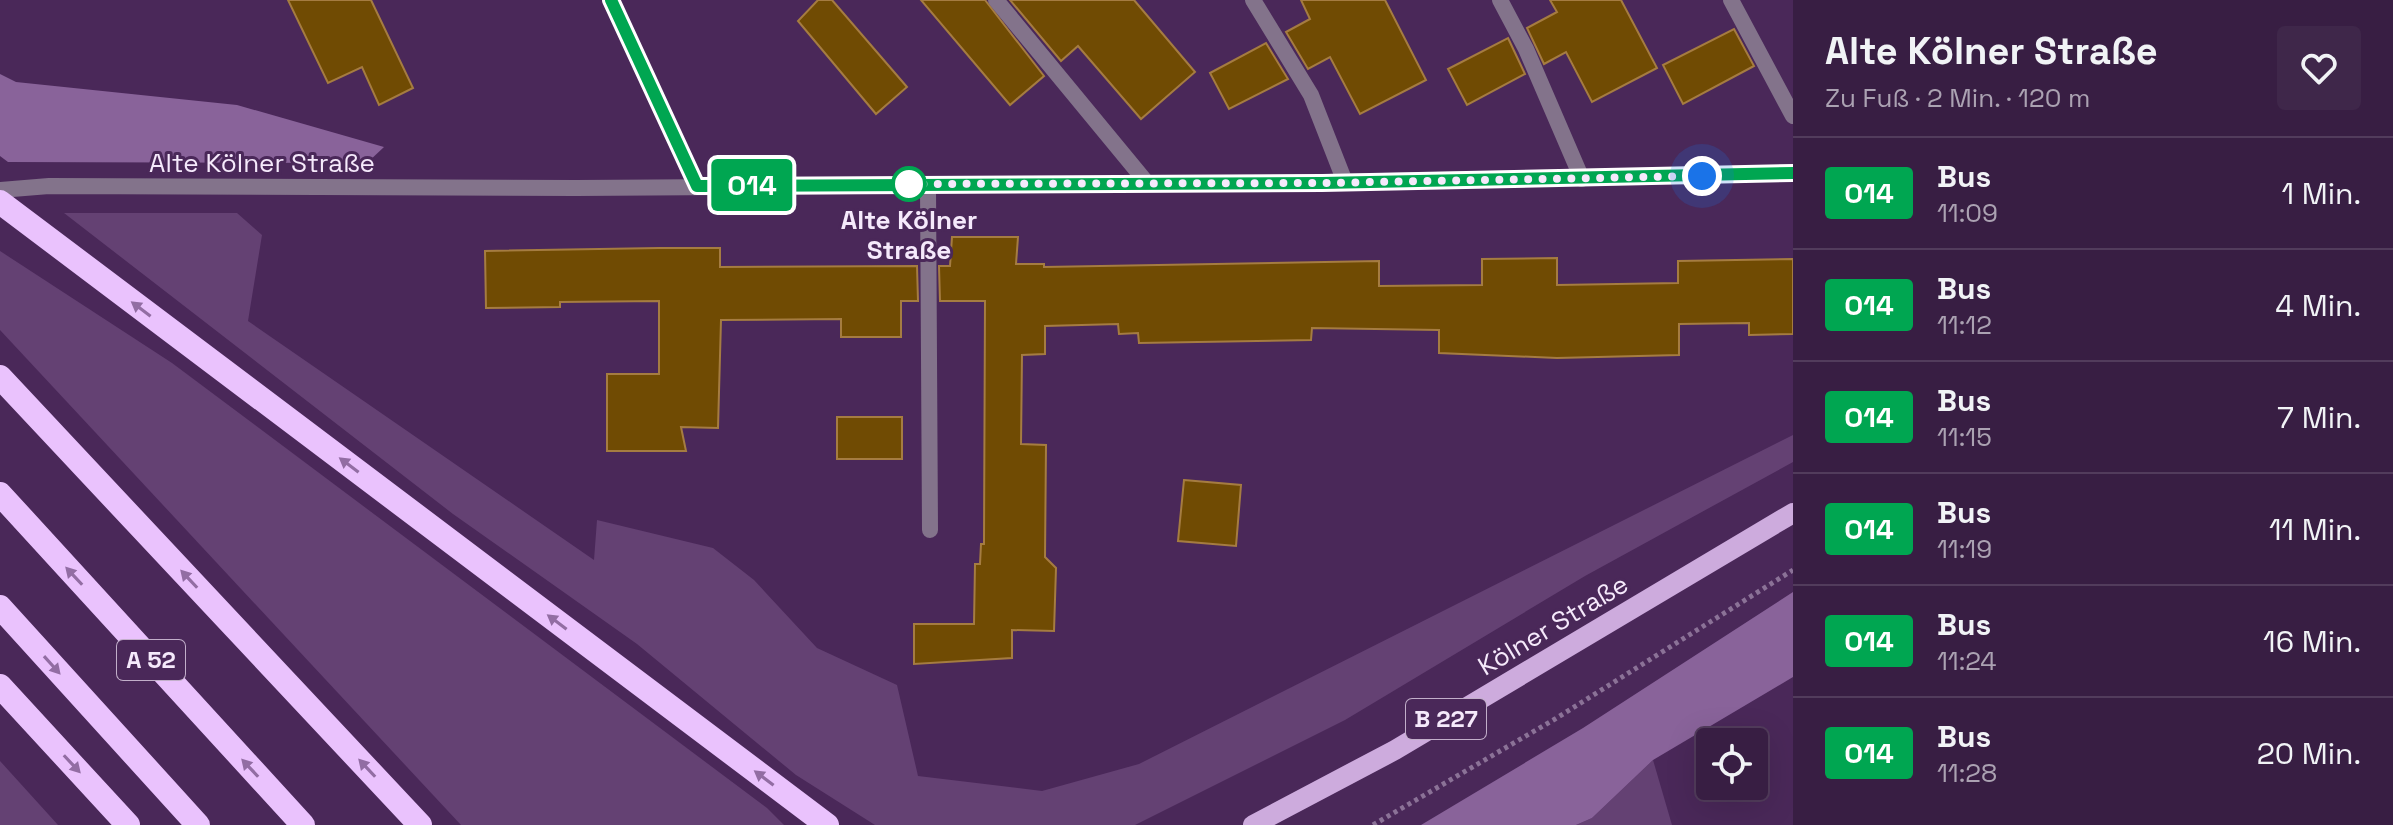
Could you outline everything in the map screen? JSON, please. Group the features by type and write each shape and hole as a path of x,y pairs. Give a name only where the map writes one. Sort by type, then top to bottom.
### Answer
{"highway":[{"path":"0,202 827,825"},
{"path":"0,377 420,825"},
{"name":"A 52","path":"0,494 303,825"},
{"name":"A 52","path":"0,607 198,825"},
{"path":"0,686 128,825"}],"main road":[{"name":"Kölner Straße","path":"1253,825 1395,750 1793,513"}],"street":[{"path":"611,0 697,186"},
{"path":"996,0 1147,183"},
{"path":"1253,0 1311,95 1345,182"},
{"path":"1500,0 1526,49 1582,179"},
{"path":"1731,0 1793,116"},
{"name":"Alte Kölner Straße","path":"0,190 49,186 928,186 1582,179 1793,173"},
{"path":"928,186 930,530"}],"path":[{"path":"1373,825 1555,719 1793,570"}],"shaded area":[{"path":"0,74 16,82 237,105 384,147 367,163 8,162 0,156"},
{"path":"64,213 237,213 262,235 248,321 594,560 597,520 713,548 754,580 817,648 897,685 918,776 1042,791 1139,764 1793,435 1793,462 1585,576 1345,720 1135,825 875,825 796,775 637,644 453,514"},
{"path":"0,251 172,363 767,808 784,825 461,825 0,330"},
{"path":"1793,592 1793,677 1707,728 1696,728 1696,735 1653,760 1592,818 1576,825 1421,825 1583,728"},
{"path":"1653,760 1672,825 1576,825 1592,818"},
{"path":"0,761 58,825 0,825"}],"building":[{"path":"288,0 371,0 413,88 379,105 362,67 328,83"},
{"path":"818,0 832,0 907,87 876,114 798,21"},
{"path":"921,0 985,0 1044,76 1010,105"},
{"path":"1010,0 1134,0 1195,72 1141,119 1078,46 1061,61"},
{"path":"1301,0 1385,0 1426,80 1360,114 1330,57 1308,69 1286,32 1310,19"},
{"path":"1550,0 1621,0 1657,68 1592,102 1566,52 1544,64 1527,28 1557,12"},
{"path":"1734,29 1754,66 1683,104 1663,65"},
{"path":"1508,38 1525,74 1467,105 1448,69"},
{"path":"1266,43 1288,79 1229,109 1210,73"},
{"path":"952,237 1018,237 1016,264 1044,264 1044,267 1379,261 1379,286 1482,285 1482,259 1557,258 1557,285 1678,283 1678,261 1793,259 1793,334 1749,335 1749,323 1679,324 1679,355 1557,358 1439,353 1439,330 1312,328 1311,340 1139,343 1138,333 1119,334 1118,324 1045,326 1045,354 1022,355 1021,444 1046,445 1045,557 1056,568 1054,631 1012,630 1012,658 914,664 914,624 974,624 975,564 980,564 981,544 984,544 985,301 940,301 939,266 950,266"},
{"path":"720,248 720,267 917,266 918,301 901,301 901,337 841,337 841,319 721,320 718,428 681,427 686,451 607,451 607,374 659,374 659,301 560,302 560,307 486,308 485,251"},
{"path":"837,417 902,417 902,459 837,459"},
{"path":"1184,480 1241,485 1236,546 1178,541"}],"bus line":[{"name":"O14","path":"611,0 697,186 1322,183 1793,173"}],"place":[{"name":"Alte Kölner Straße","path":"909,184"}],"route":[{"path":"909,184 1322,183 1702,176"}]}
